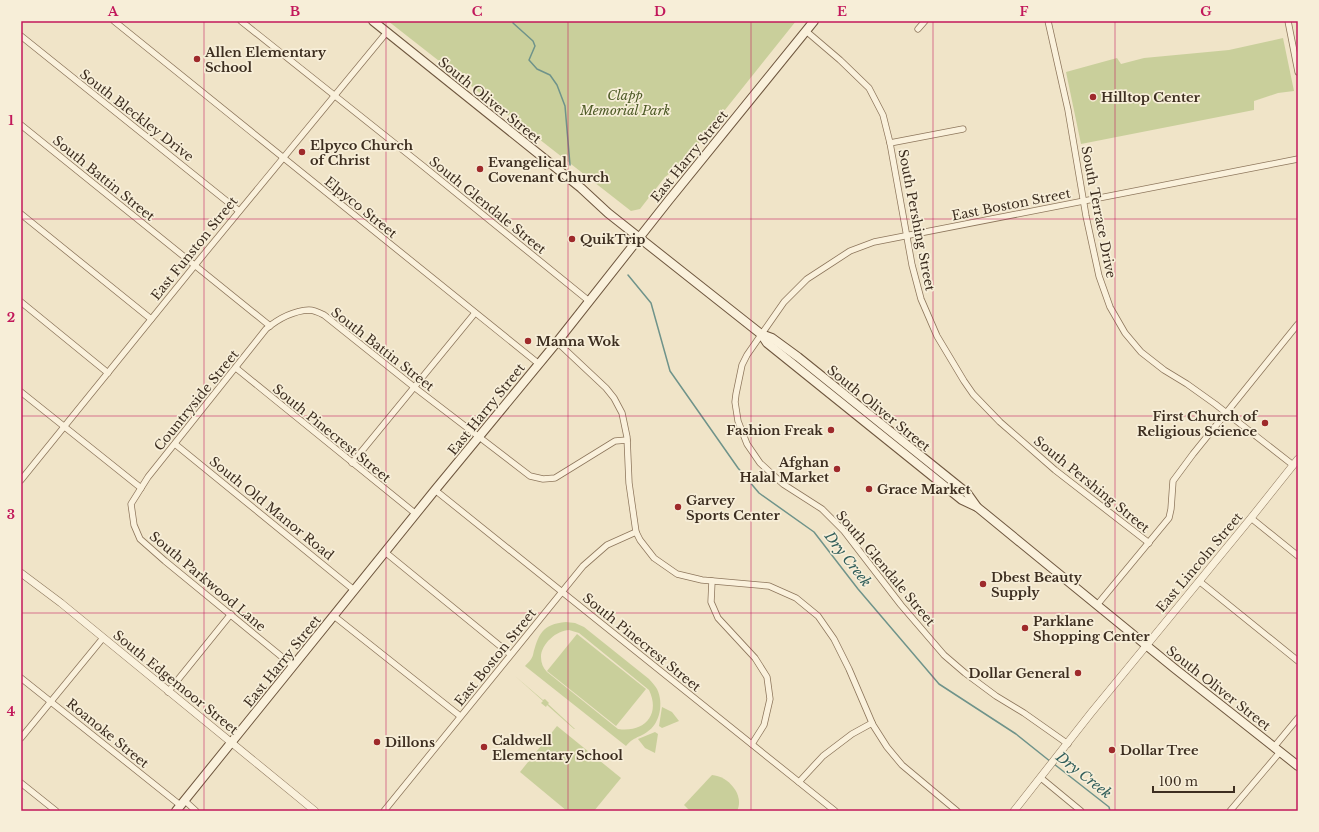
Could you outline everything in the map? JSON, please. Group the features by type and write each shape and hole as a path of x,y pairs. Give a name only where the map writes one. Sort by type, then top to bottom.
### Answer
{"main road":[{"name":"South Oliver Street","path":"373,21 581,188 608,213 761,334 772,338 798,357 967,493 977,507 1146,645 1298,766"},
{"name":"East Harry Street","path":"180,806 435,490 557,342 814,21"}],"street":[{"name":"Elpyco Street","path":"114,21 539,364"},
{"name":"South Glendale Street","path":"242,21 590,301"},
{"path":"918,30 925,21"},
{"name":"South Terrace Drive","path":"1048,21 1068,110 1099,276 1110,307 1125,333 1141,352 1164,370 1187,384 1293,465"},
{"path":"1288,21 1298,72"},
{"name":"South Pershing Street","path":"806,31 840,60 869,88 883,115 890,143 912,265 921,299 937,336 973,394 1000,422 1055,470 1149,543"},
{"name":"East Funston Street","path":"21,480 239,211 387,32"},
{"name":"South Bleckley Drive","path":"21,36 239,211"},
{"name":"South Battin Street","path":"21,125 270,326 277,320 292,314 310,310 324,315 414,388 530,476 544,479 555,478 615,442 627,440"},
{"path":"890,143 963,129"},
{"name":"East Boston Street","path":"761,334 784,302 814,274 850,251 874,242 1298,160"},
{"path":"21,214 151,319"},
{"path":"21,302 108,373"},
{"path":"352,463 475,313"},
{"path":"1097,605 1168,518 1171,509 1173,481 1298,324"},
{"name":"Countryside Street","path":"141,488 270,326"},
{"name":"South Glendale Street","path":"761,334 742,365 735,402 741,430 747,444 760,463 783,484 822,509 834,520 900,605 944,655 996,696 1024,713 1068,744"},
{"path":"557,342 606,388 614,398 622,413 627,440 630,483 636,532 640,540 654,558 677,574 702,580 769,586 796,598 818,616 834,639 849,669 872,723 887,747 902,765 957,811"},
{"name":"South Pinecrest Street","path":"236,368 416,514"},
{"path":"21,392 141,488"},
{"name":"South Old Manor Road","path":"175,444 354,590"},
{"name":"East Lincoln Street","path":"1014,811 1146,645 1298,459"},
{"name":"South Parkwood Lane","path":"141,488 131,504 134,526 140,539 164,561 293,666"},
{"name":"South Pinecrest Street","path":"435,490 835,811"},
{"path":"1251,518 1298,556"},
{"name":"East Boston Street","path":"384,811 583,566 607,546 636,532"},
{"path":"385,552 510,654"},
{"name":"South Edgemoor Street","path":"21,573 103,638 314,811"},
{"path":"712,581 711,602 718,618 755,658 767,677 770,699 764,725 752,744"},
{"path":"1199,581 1298,661"},
{"path":"168,692 230,614"},
{"path":"334,616 460,716"},
{"path":"21,738 103,638"},
{"name":"Roanoke Street","path":"21,678 180,806 196,811"},
{"path":"1230,811 1277,749 1298,718"},
{"path":"799,782 823,756 852,734 872,723"},
{"path":"1041,778 1081,811"},
{"path":"21,783 56,811"}],"green space":[{"name":"Clapp Memorial Park","path":"388,21 796,21 681,165 665,177 640,209 631,211"},
{"path":"1283,38 1294,91 1278,93 1254,101 1254,110 1081,144 1066,72 1117,58 1121,64 1144,58 1229,50"},
{"path":"558,623 575,623 584,627 649,679 657,689 660,700 660,713 658,719 655,724 644,734 626,746 525,666 532,658 539,636 542,632 551,625","holes":["569,630 579,633 649,690 653,707 648,720 642,725 636,728 618,729 544,669 541,657 544,647 550,639 564,631"]},
{"path":"577,634 646,689 616,726 547,671"},
{"path":"515,676 543,700 545,699 549,703 548,704 575,729 547,705 546,707 541,703 543,701"},
{"path":"662,707 672,712 679,721 662,728 659,726"},
{"path":"557,726 621,778 594,811 567,811 520,772"},
{"path":"655,732 658,734 655,753 645,748 638,739"},
{"path":"712,775 724,779 734,787 739,799 737,811 690,811 684,805"}],"waterway":[{"name":"Dry Creek","path":"513,21 513,23 533,41 535,46 529,60 537,69 550,75 557,85 565,106 570,165"},
{"name":"Dry Creek","path":"628,275 651,303 670,371 738,468 759,493 814,532 858,589 939,684 1016,734 1051,762"},
{"name":"Dry Creek","path":"1054,764 1109,807 1110,811"}],"place":[{"name":"Allen Elementary School","path":"197,59"},
{"name":"Hilltop Center","path":"1093,97"},
{"name":"Elpyco Church of Christ","path":"302,152"},
{"name":"Evangelical Covenant Church","path":"480,169"},
{"name":"QuikTrip","path":"572,239"},
{"name":"Manna Wok","path":"528,341"},
{"name":"First Church of Religious Science","path":"1265,423"},
{"name":"Fashion Freak","path":"831,430"},
{"name":"Afghan Halal Market","path":"837,469"},
{"name":"Grace Market","path":"869,489"},
{"name":"Garvey Sports Center","path":"678,507"},
{"name":"Dbest Beauty Supply","path":"983,584"},
{"name":"Parklane Shopping Center","path":"1025,628"},
{"name":"Dollar General","path":"1078,673"},
{"name":"Dillons","path":"377,742"},
{"name":"Caldwell Elementary School","path":"484,747"},
{"name":"Dollar Tree","path":"1112,750"}]}
